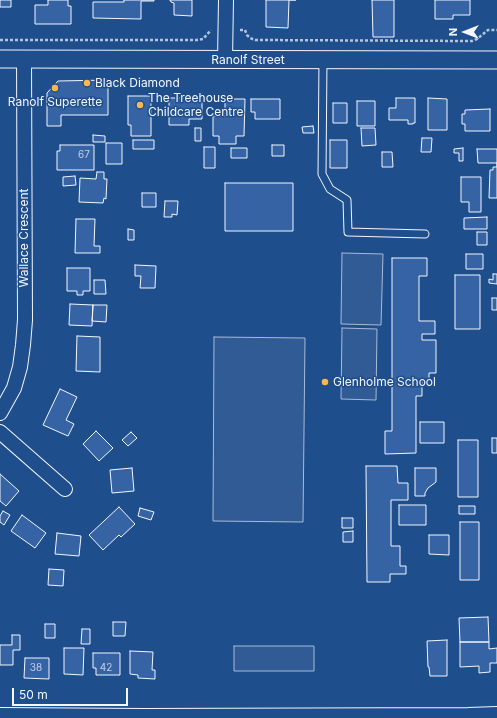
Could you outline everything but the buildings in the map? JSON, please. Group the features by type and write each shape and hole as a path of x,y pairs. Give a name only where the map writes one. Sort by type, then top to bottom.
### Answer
{"street":[{"path":"225,60 226,0"},
{"name":"Ranolf Street","path":"0,59 497,60"},
{"name":"Wallace Crescent","path":"0,413 14,388 20,367 25,320 24,59"},
{"path":"0,432 65,489"},
{"path":"0,715 27,717 497,714"}],"lane":[{"path":"322,60 322,174 330,189 347,200 348,232 425,234"}],"path":[{"path":"0,40 197,40 203,39 207,36 210,30 216,30"},
{"path":"236,30 245,30 250,38 255,40 472,40 477,39 488,30 497,30"}],"shaded area":[{"path":"342,253 383,254 381,325 341,324"},
{"path":"342,328 377,329 376,400 341,399"},
{"path":"214,337 305,338 303,522 213,521"},
{"path":"234,646 314,646 314,671 234,671"}],"place":[{"name":"Black Diamond","path":"87,83"},
{"name":"Ranolf Superette","path":"55,88"},
{"name":"The Treehouse Childcare Centre","path":"140,105"},
{"name":"Glenholme School","path":"325,382"}]}
